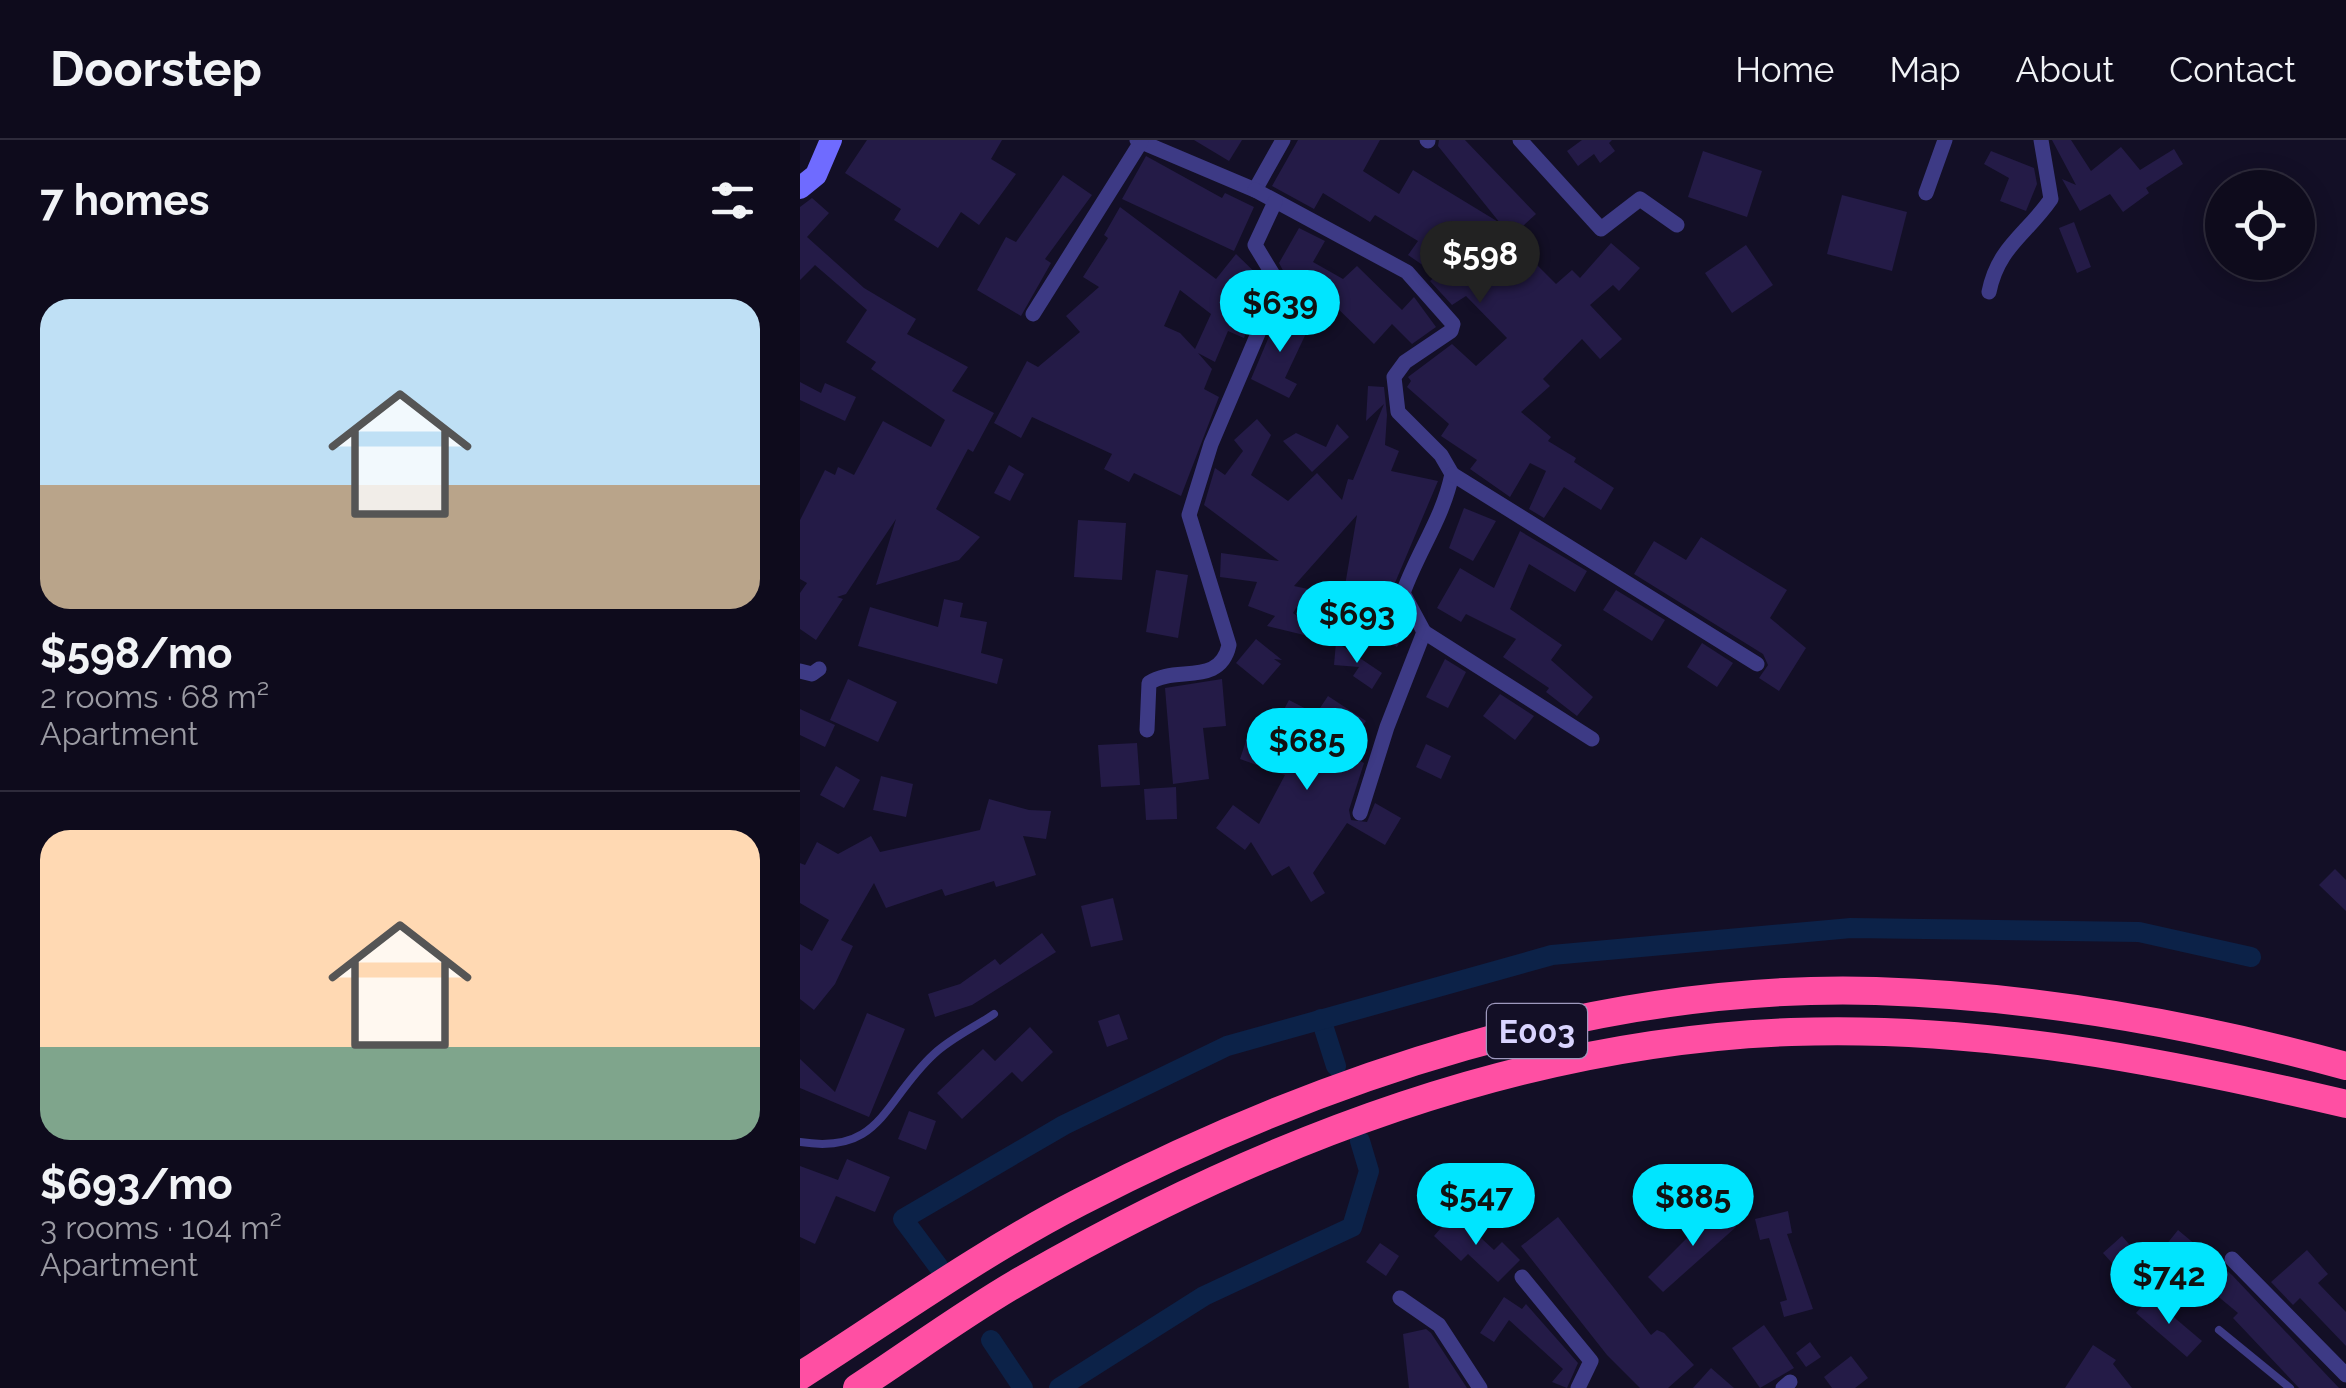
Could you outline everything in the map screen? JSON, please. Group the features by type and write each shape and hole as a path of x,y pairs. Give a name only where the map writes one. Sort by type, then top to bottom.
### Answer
{"highway":[{"name":"E003","path":"800,1376 1076,1204 1195,1146 1336,1088 1568,1023 1745,996 1873,991 1984,998 2121,1016 2346,1066"},
{"name":"E003","path":"857,1388 1020,1281 1214,1182 1335,1128 1415,1100 1562,1063 1724,1037 1788,1032 1940,1035 2114,1056 2346,1104"}],"street":[{"path":"800,188 816,175 831,140"},
{"path":"1255,190 1284,140"},
{"path":"1520,140 1601,229 1640,199 1677,225"},
{"path":"1926,193 1945,140"},
{"path":"1989,292 1994,265 2051,199 2041,140"},
{"path":"1033,314 1139,141 1255,190 1407,272 1449,314 1451,331 1405,362 1394,377 1398,412 1441,455 1452,474 1757,664"},
{"path":"1147,730 1150,684 1157,678 1204,673 1218,666 1227,653 1228,644 1189,514 1211,444 1274,296 1275,278 1255,245 1275,202"},
{"path":"1452,474 1445,509 1412,566 1403,593 1424,632 1592,740"},
{"path":"1360,812 1424,632"},
{"path":"800,672 812,674 819,669"},
{"path":"2232,1260 2346,1375"},
{"path":"1522,1277 1591,1361 1578,1388"},
{"path":"1400,1298 1438,1325 1480,1388"}],"lane":[{"path":"800,1142 833,1147 859,1138 936,1052 994,1014"},
{"path":"2218,1330 2290,1388"}],"building":[{"path":"867,140 1002,140 991,159 1016,174 979,225 961,212 938,248 894,220 901,209 845,173"},
{"path":"1194,140 1242,140 1229,161"},
{"path":"1298,140 1380,140 1363,171 1399,194 1413,170 1500,223 1438,146 1439,140 1465,140 1536,214 1510,238 1556,284 1572,270 1580,278 1611,243 1640,268 1619,291 1613,285 1590,305 1622,339 1600,359 1582,339 1543,379 1550,386 1521,412 1551,437 1548,441 1614,488 1601,510 1564,487 1544,518 1529,509 1546,471 1530,463 1510,497 1470,469 1477,460 1441,436 1449,424 1407,387 1411,381 1408,377 1452,344 1476,366 1507,338 1466,296 1452,305 1430,281 1437,275 1408,255 1418,241 1375,215 1370,222 1323,193 1314,209 1272,186"},
{"path":"1582,140 1612,140 1609,143 1615,151 1600,163 1594,154 1578,166 1567,151"},
{"path":"2052,140 2071,140 2091,171 2121,147 2140,170 2174,149 2183,164 2146,188 2149,193 2123,212 2110,194 2080,211 2062,179 2076,185"},
{"path":"1703,151 1762,171 1747,217 1688,197"},
{"path":"1991,151 2034,168 2037,184 2026,211 2000,201 2009,178 1984,164"},
{"path":"1146,156 1222,198 1225,193 1254,207 1234,251 1122,199"},
{"path":"1063,175 1092,195 1045,259 1051,263 1021,316 977,290 1006,237 1016,242"},
{"path":"1842,195 1907,212 1892,271 1827,254"},
{"path":"812,198 829,213 807,237 864,288 916,319 907,334 968,367 952,391 994,413 973,452 968,449 936,509 980,537 959,560 876,585 896,519 846,594 837,597 843,599 816,640 800,629 800,593 807,583 800,579 800,520 825,470 835,475 838,467 854,475 883,421 931,447 945,420 871,369 876,362 846,342 867,310 815,265 800,280 800,207"},
{"path":"1120,207 1216,279 1236,254 1264,281 1244,338 1228,331 1215,362 1198,353 1212,369 1204,389 1219,397 1181,496 1134,473 1129,482 1104,469 1112,454 1032,417 1021,438 994,423 1027,361 1038,367 1080,332 1066,316 1099,287 1083,277 1108,238 1104,235","holes":["1180,290 1211,314 1195,349 1180,333 1164,326"]},
{"path":"2074,222 2091,267 2077,273 2059,228"},
{"path":"1299,228 1325,241 1313,262 1343,279 1357,266 1402,310 1414,297 1436,327 1412,344 1392,324 1374,344 1325,296 1286,276 1279,263"},
{"path":"1746,245 1773,285 1732,313 1705,273"},
{"path":"1279,313 1309,327 1285,378 1297,384 1289,398 1251,379"},
{"path":"800,382 821,393 825,383 856,397 845,421 800,400"},
{"path":"1368,386 1384,387 1385,445 1399,451 1391,471 1438,481 1392,590 1389,611 1408,627 1397,647 1340,615 1357,515 1294,586 1308,589 1293,613 1333,642 1267,626 1275,616 1248,606 1257,582 1220,577 1221,553 1279,561 1204,505 1215,468 1225,475 1243,451 1234,440 1257,419 1271,435 1251,475 1288,501 1317,473 1342,500 1384,404 1366,421"},
{"path":"1337,424 1349,437 1312,472 1283,441 1296,433 1326,447"},
{"path":"1009,465 1024,474 1010,501 994,493"},
{"path":"1464,508 1496,521 1473,561 1449,548"},
{"path":"1078,520 1126,523 1122,580 1074,577"},
{"path":"1520,531 1587,571 1575,592 1529,564 1510,609 1562,645 1551,660 1593,697 1577,716 1546,692 1549,688 1503,657 1516,639 1466,614 1461,622 1437,608 1460,568 1494,588"},
{"path":"1701,537 1787,590 1770,618 1806,648 1779,691 1759,678 1768,665 1763,654 1634,574 1654,541 1686,560"},
{"path":"1156,570 1188,575 1178,638 1146,632"},
{"path":"1616,590 1665,620 1652,641 1603,610"},
{"path":"944,599 963,603 960,617 987,622 981,653 1003,659 997,684 858,646 870,607 938,627"},
{"path":"1256,639 1282,660 1274,659 1281,664 1263,685 1236,663"},
{"path":"1336,642 1382,673 1372,689 1353,676 1359,667 1334,665"},
{"path":"1702,643 1733,663 1717,687 1687,667"},
{"path":"1445,659 1466,672 1448,708 1426,697"},
{"path":"848,679 897,702 878,742 830,720"},
{"path":"1222,679 1226,726 1203,728 1209,779 1173,784 1165,688"},
{"path":"1500,694 1534,716 1515,740 1483,716"},
{"path":"1328,696 1366,721 1344,752 1364,763 1349,810 1351,820 1367,822 1375,803 1401,818 1385,845 1347,823 1313,873 1325,893 1311,902 1289,866 1272,876 1251,842 1245,850 1216,828 1233,805 1259,824 1285,775 1240,759 1247,738 1265,745 1289,700 1316,714"},
{"path":"800,709 835,725 825,747 800,735"},
{"path":"1137,743 1140,785 1101,787 1098,745"},
{"path":"1426,744 1451,756 1441,779 1416,767"},
{"path":"836,766 860,780 844,808 820,795"},
{"path":"881,776 913,784 906,817 873,810"},
{"path":"1176,787 1177,819 1146,820 1144,789"},
{"path":"989,799 1029,810 1051,811 1046,839 1023,836 1036,875 996,887 994,881 945,896 942,889 886,908 874,883 841,940 853,946 835,984 814,1010 800,999 800,944 812,951 829,920 800,903 800,863 805,865 817,842 838,854 871,836 880,852 980,830"},
{"path":"2335,869 2346,880 2346,911 2319,885"},
{"path":"1113,898 1123,940 1091,947 1081,906"},
{"path":"1042,933 1056,952 972,1005 935,1017 928,994 960,984 995,959 1000,965"},
{"path":"867,1013 905,1029 869,1117 800,1088 800,1059 835,1092"},
{"path":"1119,1014 1128,1039 1107,1047 1098,1021"},
{"path":"1030,1027 1053,1052 1022,1082 1012,1072 962,1119 937,1093 983,1049 995,1061"},
{"path":"909,1111 936,1121 926,1150 898,1139"},
{"path":"847,1159 890,1177 875,1212 836,1196 815,1244 800,1237 800,1166 838,1180"},
{"path":"1679,1183 1685,1194 1715,1200 1668,1222 1655,1194"},
{"path":"1720,1205 1736,1227 1663,1292 1648,1277"},
{"path":"1788,1211 1792,1233 1787,1234 1813,1309 1784,1317 1780,1302 1787,1300 1769,1238 1760,1240 1755,1219"},
{"path":"1454,1213 1494,1250 1502,1242 1520,1260 1498,1282 1468,1254 1461,1261 1434,1236"},
{"path":"1558,1217 1651,1335 1657,1330 1664,1333 1694,1365 1668,1388 1640,1388 1607,1355 1521,1246"},
{"path":"2178,1230 2232,1275 2339,1388 2299,1388 2233,1318 2238,1313 2162,1250"},
{"path":"2122,1236 2140,1257 2122,1274 2103,1253"},
{"path":"1380,1243 1399,1256 1386,1276 1366,1262"},
{"path":"2307,1250 2328,1274 2318,1283 2346,1312 2346,1346 2300,1298 2293,1305 2271,1282"},
{"path":"1504,1297 1522,1309 1526,1304 1578,1363 1567,1388 1552,1382 1563,1369 1509,1320 1494,1342 1480,1333"},
{"path":"2150,1297 2202,1341 2187,1357 2136,1313"},
{"path":"1764,1325 1794,1368 1760,1388 1732,1348"},
{"path":"1426,1329 1467,1388 1409,1388 1403,1334"},
{"path":"1810,1342 1821,1357 1806,1367 1796,1353"},
{"path":"2093,1345 2116,1360 2113,1364 2132,1388 2065,1388"},
{"path":"1851,1356 1868,1378 1855,1388 1832,1388 1824,1377"},
{"path":"1711,1368 1734,1388 1693,1388"}],"waterway":[{"path":"938,1266 903,1219 1064,1125 1227,1046 1552,955 1851,928 2139,932 2251,957"},
{"path":"1321,1019 1336,1066"},
{"path":"1059,1388 1204,1296 1352,1227 1369,1171 1360,1141"},
{"path":"991,1340 1023,1388"}]}
